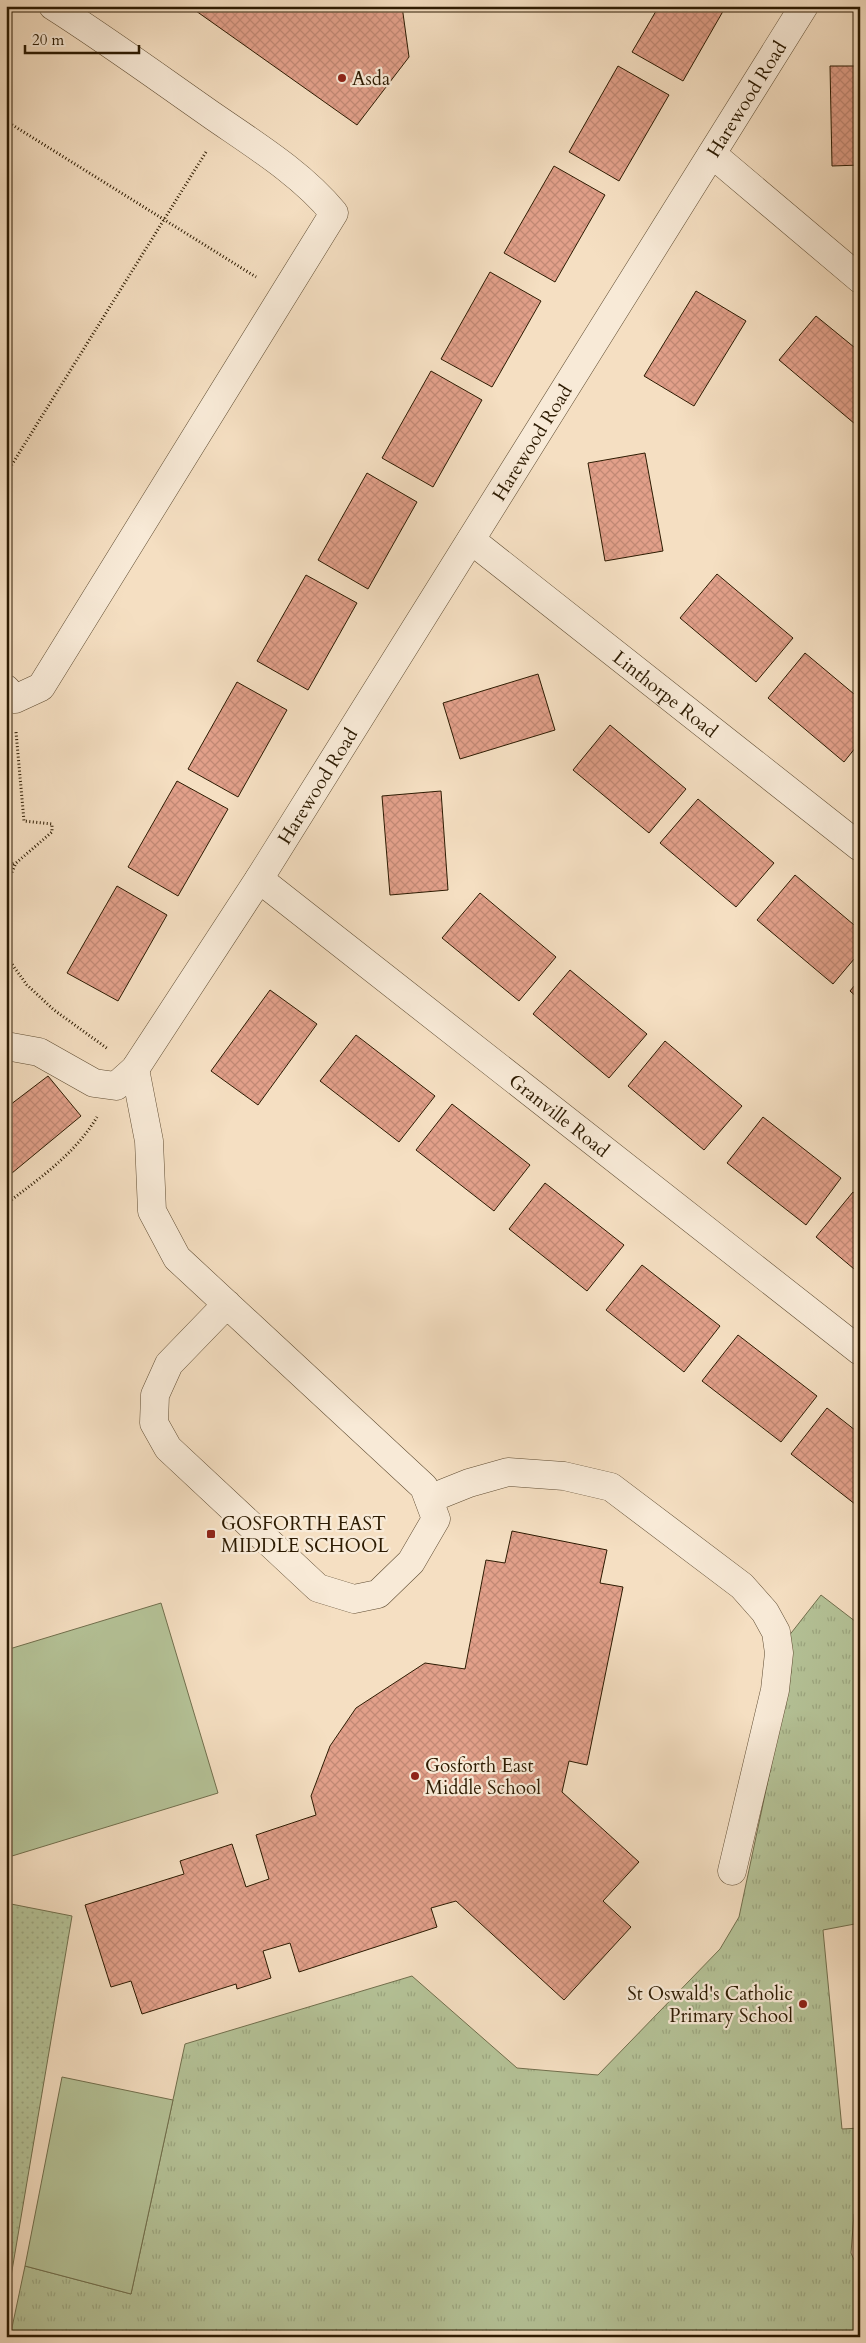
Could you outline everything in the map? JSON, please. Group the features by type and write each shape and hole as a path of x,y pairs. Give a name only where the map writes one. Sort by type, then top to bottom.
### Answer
{"street":[{"path":"11,694 41,687 334,214 321,197 224,124 109,42 53,6"},
{"name":"Harewood Road","path":"126,1077 259,879 804,6"},
{"path":"712,154 860,279"},
{"name":"Linthorpe Road","path":"471,540 860,847"},
{"name":"Granville Road","path":"259,879 860,1351"},
{"path":"6,1046 39,1052 94,1083 126,1077 149,1141 152,1211 177,1258 227,1304 424,1487 436,1519 411,1562 378,1594 354,1599 318,1588 168,1448 154,1423 155,1395 169,1364 227,1304"},
{"path":"429,1499 469,1483 508,1472 564,1476 611,1487 742,1586 766,1612 776,1632 779,1653 775,1690 732,1871"}],"path":[{"path":"6,121 284,295"},
{"path":"6,474 224,124"},
{"path":"6,866 16,863 52,832 52,824 24,821 11,694"},
{"path":"6,885 16,863"},
{"path":"6,956 27,985 126,1077 86,1136 48,1172 6,1204"}],"green space":[{"path":"821,1595 860,1625 860,1923 823,1930 842,2129 860,2128 860,2207 854,2214 851,2253 860,2273 860,2337 10,2337 25,2266 131,2294 185,2044 412,1976 517,2068 598,2075 720,1949 739,1917 791,1672 788,1637"},
{"path":"161,1603 218,1793 12,1856 6,1837 6,1650"},
{"path":"6,1903 72,1916 6,2306"},
{"path":"62,2077 173,2100 131,2294 25,2266"}],"building":[{"name":"Asda","path":"189,6 402,6 409,57 357,125"},
{"path":"659,6 726,6 683,81 632,52"},
{"path":"618,66 669,95 619,181 569,152"},
{"path":"830,66 860,66 860,165 832,166"},
{"path":"554,166 605,195 555,282 504,253"},
{"path":"490,272 541,301 492,387 441,359"},
{"path":"696,291 746,321 694,406 644,376"},
{"path":"816,316 860,352 860,419 855,424 779,360"},
{"path":"431,371 482,400 433,487 382,458"},
{"path":"645,453 663,551 605,561 588,463"},
{"path":"367,473 417,502 368,589 318,560"},
{"path":"717,574 793,638 756,682 680,618"},
{"path":"306,575 357,603 308,690 257,661"},
{"path":"805,653 860,699 860,742 844,762 768,698"},
{"path":"538,674 555,730 460,759 443,703"},
{"path":"237,682 287,710 238,797 188,769"},
{"path":"610,725 686,789 649,833 573,770"},
{"path":"177,781 228,809 178,896 128,867"},
{"path":"441,791 448,890 390,895 382,796"},
{"path":"698,799 774,863 736,907 660,843"},
{"path":"795,875 860,930 860,952 833,984 757,920"},
{"path":"117,886 167,915 118,1001 67,973"},
{"path":"480,893 556,957 519,1001 442,938"},
{"path":"570,970 647,1034 609,1078 533,1014"},
{"path":"860,979 860,1000 850,991"},
{"path":"270,990 317,1024 258,1105 211,1071"},
{"path":"356,1035 435,1096 399,1142 320,1081"},
{"path":"665,1041 742,1106 704,1150 628,1086"},
{"path":"48,1076 81,1116 6,1178 6,1108"},
{"path":"452,1104 530,1165 494,1211 416,1150"},
{"path":"763,1117 841,1178 806,1225 727,1163"},
{"path":"545,1183 624,1245 587,1291 509,1229"},
{"path":"853,1192 860,1198 860,1274 816,1237"},
{"path":"642,1265 720,1326 684,1372 606,1310"},
{"path":"738,1335 817,1396 781,1442 702,1381"},
{"path":"827,1408 860,1434 860,1508 791,1454"},
{"path":"512,1531 607,1550 600,1583 623,1587 587,1765 569,1761 562,1792 639,1862 603,1901 631,1927 564,2000 456,1901 431,1908 437,1927 299,1972 290,1943 263,1951 271,1978 237,1989 236,1984 142,2014 131,1981 111,1987 85,1905 184,1874 180,1861 232,1844 246,1887 269,1879 256,1835 316,1815 311,1796 330,1746 356,1708 425,1663 465,1669 486,1560 505,1563"}],"place":[{"name":"Asda","path":"342,78"},
{"name":"GOSFORTH EAST MIDDLE SCHOOL","path":"211,1534"},
{"name":"Gosforth East Middle School","path":"415,1776"},
{"name":"St Oswald's Catholic Primary School","path":"803,2004"}]}
